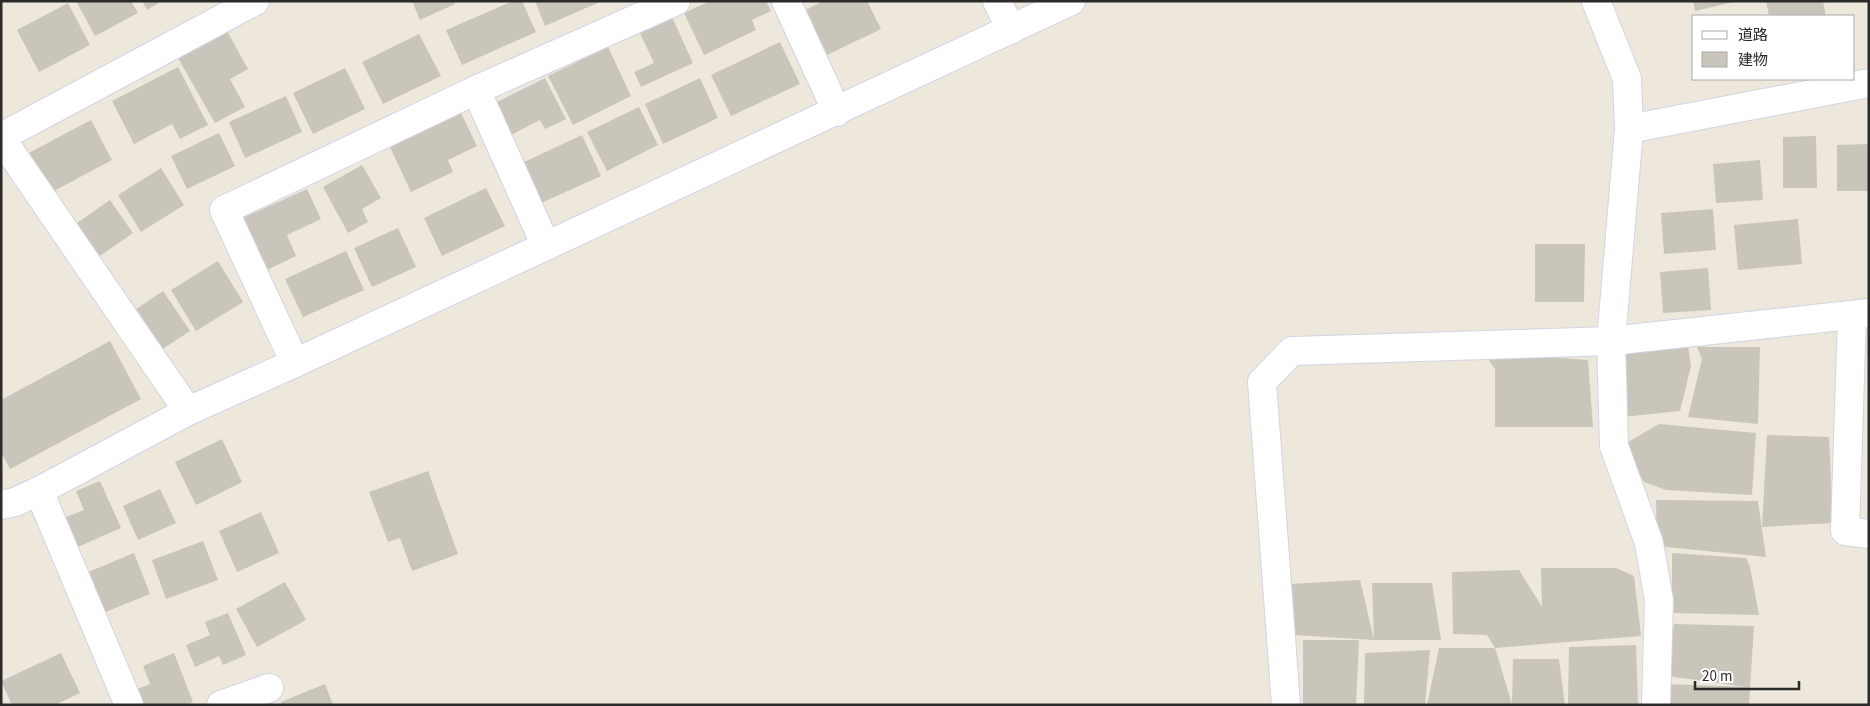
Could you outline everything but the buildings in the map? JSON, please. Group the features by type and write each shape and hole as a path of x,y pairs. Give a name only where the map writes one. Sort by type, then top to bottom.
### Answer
{"street":[{"path":"188,410 10,167 1,138 255,1"},
{"path":"296,363 224,210 476,90 676,1"},
{"path":"786,1 836,112"},
{"path":"997,1 1012,30"},
{"path":"1,505 14,502 39,490 188,410 296,363 1071,1"},
{"path":"1596,1 1627,79 1629,128 1611,341 1614,446 1649,544 1660,600 1656,705"},
{"path":"1629,128 1869,83"},
{"path":"476,90 546,246"},
{"path":"1286,705 1262,382 1292,351 1611,341 1860,314 1845,531 1869,534"},
{"path":"39,490 129,705"},
{"path":"221,705 269,688"}]}
